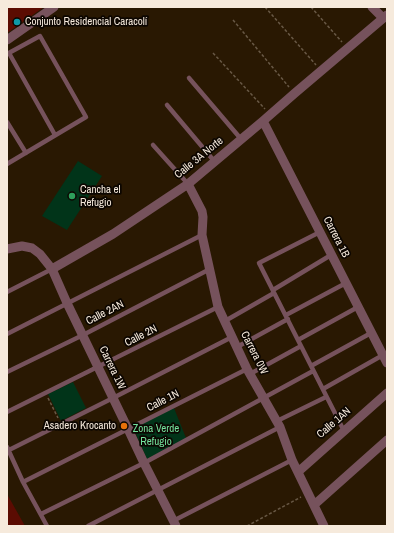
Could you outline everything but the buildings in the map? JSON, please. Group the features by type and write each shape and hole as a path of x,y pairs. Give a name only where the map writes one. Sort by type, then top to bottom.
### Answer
{"street":[{"path":"7,40 54,7"},
{"path":"372,7 385,17"},
{"name":"Calle 3A Norte","path":"52,269 113,234 188,184 216,162 294,93 385,17"},
{"name":"Carrera 1B","path":"267,118 320,232 387,363"},
{"name":"Carrera 0W","path":"188,184 202,211 202,235 218,307 249,371 279,424 292,460 324,526"},
{"name":"Carrera 1W","path":"7,249 22,246 32,248 40,254 52,269 174,524"},
{"name":"Calle 1AN","path":"298,472 387,393"},
{"path":"314,506 387,440"}],"lane":[{"path":"7,164 86,117 40,36 8,54 55,135"},
{"path":"189,78 241,139"},
{"path":"167,105 216,162"},
{"path":"7,122 26,154"},
{"path":"153,145 188,184"},
{"path":"320,232 259,263 344,431"},
{"path":"7,334 202,235"},
{"path":"225,321 332,255"},
{"name":"Calle 3A Norte","path":"7,292 52,269"},
{"name":"Calle 2AN","path":"7,372 210,270"},
{"path":"237,347 346,283"},
{"name":"Calle 2N","path":"7,412 218,307"},
{"path":"298,340 358,307"},
{"path":"311,366 371,333"},
{"path":"47,526 23,482 8,449 113,398 232,336"},
{"name":"Calle 1N","path":"23,482 128,429 301,346"},
{"path":"322,389 383,355"},
{"path":"41,514 144,462 313,371"},
{"path":"88,526 158,490 326,397"},
{"path":"174,524 292,460"}],"path":[{"path":"265,7 321,71"},
{"path":"311,7 348,48"},
{"path":"233,20 294,93"},
{"path":"213,53 267,118"},
{"path":"46,393 61,424"},
{"path":"246,526 308,493"}],"green space":[{"name":"Cancha el Refugio","path":"78,161 102,176 67,230 42,216"},
{"path":"73,382 86,408 61,421 48,394"},
{"name":"Zona Verde Refugio","path":"174,408 186,438 147,459 133,428"}],"place":[{"name":"Conjunto Residencial Caracolí","path":"17,22"},
{"name":"Cancha el Refugio","path":"72,196"},
{"name":"Asadero Krocanto","path":"124,426"}]}
